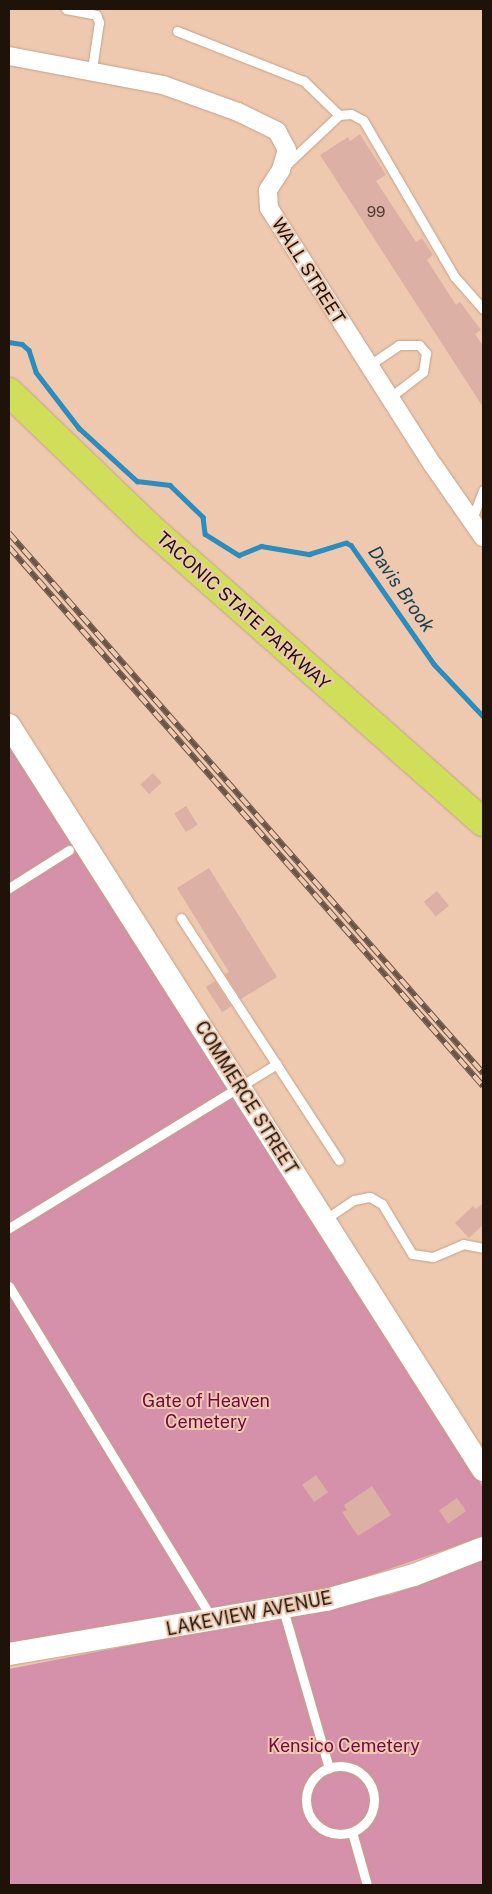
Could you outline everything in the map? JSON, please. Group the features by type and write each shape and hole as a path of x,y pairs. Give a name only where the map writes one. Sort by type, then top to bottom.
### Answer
{"highway":[{"name":"TACONIC STATE PARKWAY","path":"9,392 167,543 483,822"},
{"name":"TACONIC STATE PARKWAY","path":"9,415 141,541 483,843"}],"street":[{"name":"WALL STREET","path":"9,56 92,70 163,86 238,112 277,131 287,150 281,170 268,190 269,208 368,366 483,537"},
{"name":"COMMERCE STREET","path":"9,725 483,1470"},
{"name":"LAKEVIEW AVENUE","path":"9,1654 283,1609 363,1591 483,1548"}],"lane":[{"path":"66,9 96,15 100,22 92,70"},
{"path":"177,31 304,81 339,115"},
{"path":"281,170 339,115 351,114 363,120 454,276 483,309"},
{"path":"368,366 400,345 419,345 426,353 423,372 389,398"},
{"path":"472,519 483,490"},
{"path":"9,888 69,850"},
{"path":"181,918 339,1160"},
{"path":"9,1228 276,1064"},
{"path":"323,1220 354,1200 370,1197 382,1204 412,1254 433,1257 463,1244 483,1248"},
{"path":"9,1286 213,1621"},
{"path":"283,1609 329,1768"},
{"path":"346,1767 369,1782 373,1810 362,1826 352,1832 330,1833 311,1818 308,1791 319,1774 329,1768 346,1767"},
{"path":"352,1832 367,1885"}],"green space":[{"name":"Gate of Heaven Cemetery","path":"9,740 483,1487 483,1537 330,1589 9,1644"},
{"name":"Kensico Cemetery","path":"483,1558 483,1885 9,1885 9,1669 393,1594"}],"building":[{"path":"360,134 386,175 376,181 416,242 422,238 433,255 427,260 456,305 460,302 481,330 475,334 483,346 483,407 320,155 348,137 350,141"},
{"path":"153,773 162,783 149,794 140,784"},
{"path":"186,806 198,825 186,832 174,813"},
{"path":"209,868 277,977 241,999 225,974 229,972 177,888"},
{"path":"437,891 449,906 436,916 424,902"},
{"path":"215,981 231,1006 222,1012 206,987"},
{"path":"483,1203 483,1225 469,1238 455,1223 473,1206 476,1209"},
{"path":"316,1475 328,1492 314,1502 302,1485"},
{"path":"372,1486 391,1515 358,1536 342,1512 347,1510 344,1505"},
{"path":"457,1498 466,1511 448,1524 439,1511"}],"waterway":[{"name":"Davis Brook","path":"9,342 22,344 29,350 36,372 79,428 137,481 170,485 203,517 205,534 239,555 261,546 309,554 346,543 351,545 434,664 483,716"}],"railway":[{"path":"9,533 483,1073"},
{"path":"9,547 483,1086"}]}
